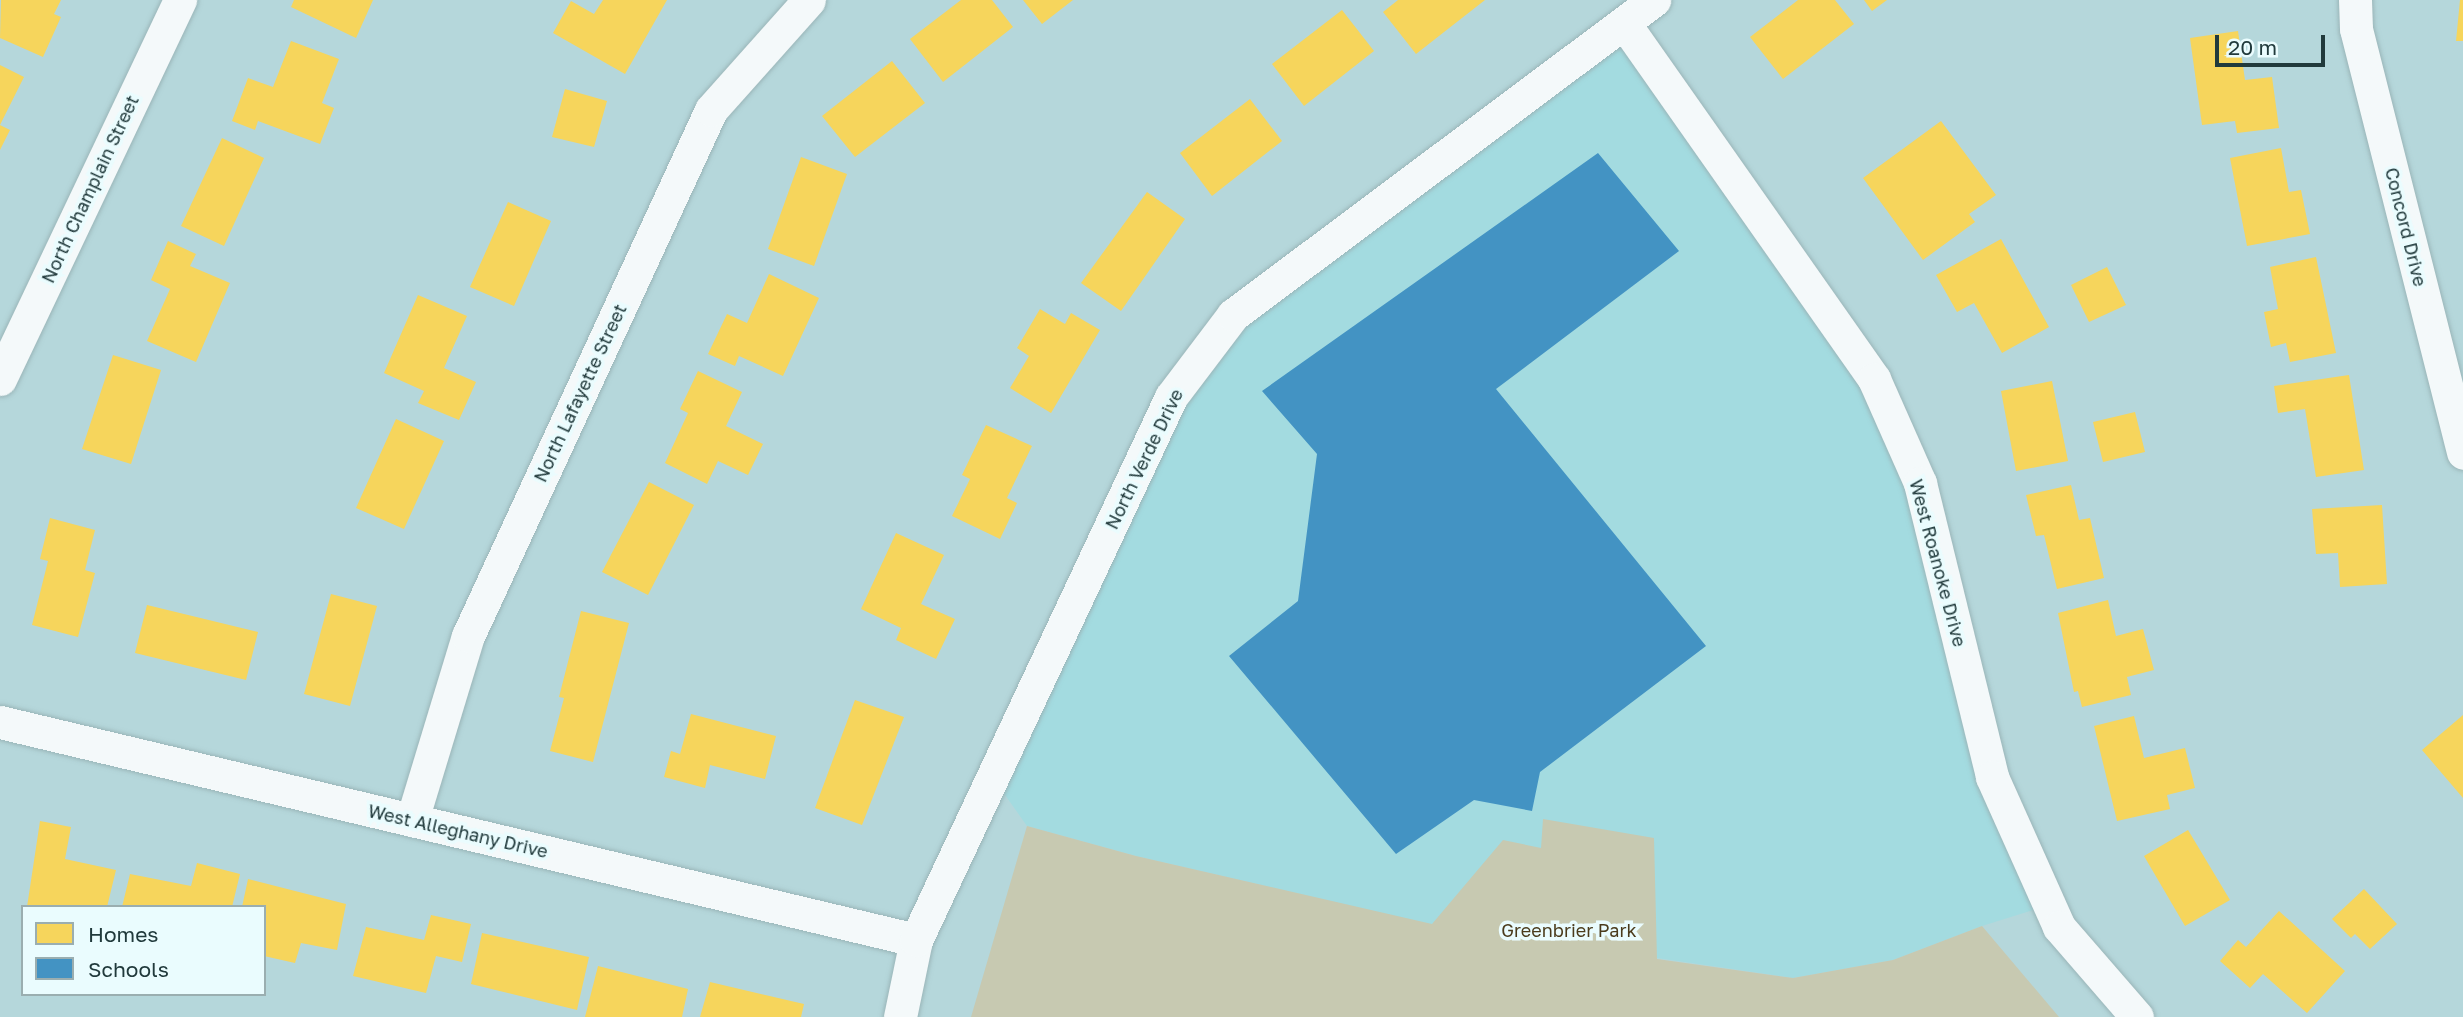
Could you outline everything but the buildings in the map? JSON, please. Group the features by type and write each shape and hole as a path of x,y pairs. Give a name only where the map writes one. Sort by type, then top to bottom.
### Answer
{"street":[{"name":"North Champlain Street","path":"0,379 180,0"},
{"name":"North Lafayette Street","path":"412,820 468,635 711,110 809,0"},
{"name":"North Verde Drive","path":"900,1017 916,940 1171,397 1233,315 1654,0"},
{"name":"Concord Drive","path":"2355,0 2356,29 2463,453"},
{"name":"West Roanoke Drive","path":"1624,23 1874,379 1920,483 1992,777 2059,927 2137,1017"},
{"name":"West Alleghany Drive","path":"0,722 916,940"}],"shaded area":[{"path":"1624,23 1874,379 1992,777 2049,905 1982,926 1893,960 1793,978 1433,925 1136,856 1027,826 993,778 1171,397 1233,315"}],"green space":[{"name":"Greenbrier Park","path":"1543,819 1654,838 1657,959 1793,978 1893,960 1982,926 2059,1017 971,1017 1027,826 1136,856 1432,924 1503,840 1541,848"}]}
